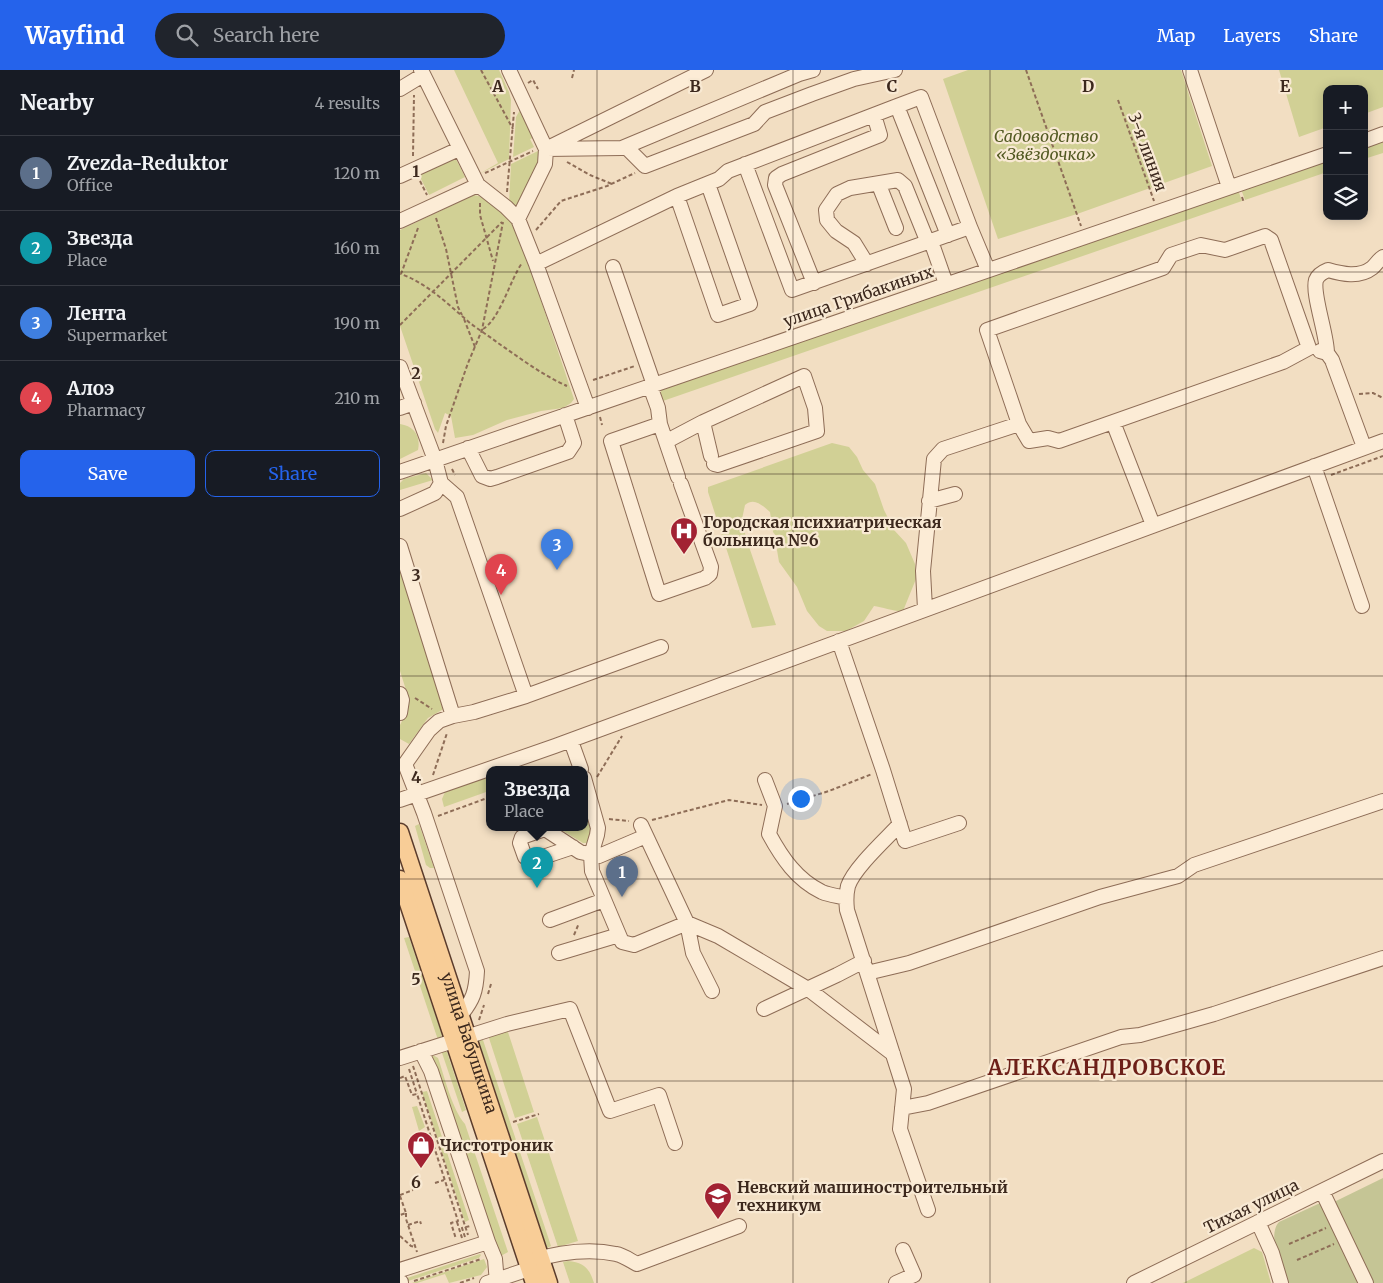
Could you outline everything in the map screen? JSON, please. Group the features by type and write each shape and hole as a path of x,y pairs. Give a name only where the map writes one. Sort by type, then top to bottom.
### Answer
{"main road":[{"name":"улица Бабушкина","path":"400,832 460,1016 461,1039"},
{"name":"улица Бабушкина","path":"400,879 461,1039 535,1267 549,1283"}],"street":[{"path":"509,70 546,149 546,164 518,220"},
{"path":"546,149 706,70"},
{"path":"546,149 614,149 626,147 799,74 813,70"},
{"path":"626,147 645,166 754,124 765,112 843,82 895,70"},
{"path":"1190,70 1229,187"},
{"path":"400,89 420,75 477,183 506,206 518,220 534,257 581,387 593,410"},
{"path":"534,257 708,184 719,179 728,171 921,97 988,270"},
{"path":"897,106 948,235"},
{"path":"814,283 775,185 776,178 880,135 874,115"},
{"path":"1368,140 1383,134"},
{"path":"400,176 459,149"},
{"name":"улица Грибакиных","path":"400,472 565,415 593,410 652,385 1323,155"},
{"path":"746,164 792,290 970,227"},
{"path":"867,264 854,243 836,231 828,220 826,210 837,194 850,188 879,185 898,180 905,186 946,284"},
{"path":"400,221 417,214 431,203 477,183"},
{"path":"677,196 718,315 750,304 708,184"},
{"path":"879,185 896,228"},
{"path":"1309,348 1271,240 1265,236 1225,250 1201,245 1171,255 1163,268 987,330 1019,424 1029,441 1048,438 1059,441 1283,362 1309,348 1327,352"},
{"path":"1364,447 1332,360 1327,352 1327,343 1316,295 1316,281 1320,274 1328,270 1345,275 1359,274 1372,269 1383,257"},
{"path":"613,267 646,362 658,408 660,424 710,567 710,574 705,578 658,594 611,441 660,424"},
{"path":"400,367 446,486 457,497 526,696"},
{"path":"667,441 703,422 804,376 815,408 816,431 718,464 712,460 703,422"},
{"path":"400,408 414,403"},
{"path":"468,448 482,476 490,479 497,477 568,452 574,443 565,415"},
{"path":"1113,422 1153,525"},
{"path":"926,609 923,571 934,459 944,449 958,443 1019,424"},
{"path":"496,766 1383,441"},
{"path":"1314,466 1362,606"},
{"path":"400,509 427,498 446,486"},
{"path":"929,501 955,494"},
{"path":"400,546 453,716"},
{"path":"839,641 905,841"},
{"path":"460,1016 474,995 477,971 422,792 403,764 439,721 526,696 661,647"},
{"path":"571,740 580,766"},
{"path":"400,800 486,770"},
{"path":"765,780 775,806 769,834 789,866 823,892 846,898"},
{"path":"588,793 598,835 591,855 592,871 622,942 634,944 687,922 718,936 808,989 892,1054"},
{"path":"764,1009 808,989 865,967 909,962 1100,897 1178,876 1194,865 1311,827 1383,801"},
{"path":"875,852 959,823"},
{"path":"900,824 855,874 849,884 846,898 847,910 904,1089 900,1128 928,1210"},
{"path":"539,831 526,835 520,840 527,860 534,861 573,847"},
{"path":"552,831 573,847 591,855 599,856 607,854 643,831 687,922 693,954 712,991"},
{"path":"550,920 604,900"},
{"path":"563,952 619,935"},
{"path":"902,1108 928,1103 1121,1037 1140,1035 1214,1014 1383,958"},
{"path":"400,1058 507,1024 570,1009 610,1111 659,1095 675,1144"},
{"path":"422,1051 431,1071 495,1259 490,1280 535,1267 557,1254 617,1254 637,1264 739,1226"},
{"name":"Тихая улица","path":"1134,1283 1383,1161"},
{"path":"1322,1191 1366,1283"},
{"path":"1258,1222 1272,1253 1281,1283"},
{"path":"402,1279 488,1242"},
{"path":"896,1283 914,1275 903,1250"}],"path":[{"path":"481,70 513,129"},
{"path":"572,78 574,70"},
{"path":"1026,70 1085,236"},
{"path":"420,75 414,170 431,203 446,249 458,307 475,347"},
{"path":"526,84 533,80 538,89"},
{"name":"3-я линия","path":"1118,100 1157,211"},
{"path":"443,445 446,426 468,363 482,331 506,206 514,110"},
{"path":"494,264 480,215 477,183 511,161 546,149 563,160 612,184"},
{"path":"532,224 535,231 561,201 612,184 632,175 645,166"},
{"path":"417,214 418,225 400,276 414,279 432,291 482,331 537,369 573,388 581,387 588,384 588,382 646,362"},
{"path":"400,325 502,222"},
{"path":"482,331 500,309 509,286 520,266 534,257"},
{"path":"1346,398 1364,393 1373,393 1383,398"},
{"path":"593,410 602,425"},
{"path":"1319,479 1383,456"},
{"path":"403,700 439,713"},
{"path":"422,792 453,716"},
{"path":"588,782 595,780 625,730"},
{"path":"438,816 486,798"},
{"path":"592,815 633,822 643,831"},
{"path":"563,952 586,907"},
{"path":"412,1066 470,1240"},
{"path":"409,1070 463,1237 462,1228 472,1225 474,1231"},
{"path":"400,1078 405,1076 412,1095 417,1094"},
{"path":"514,1122 539,1114"},
{"path":"422,1143 431,1140"},
{"path":"435,1183 444,1180"},
{"path":"413,1190 400,1196 417,1252 423,1250"},
{"path":"400,1215 406,1213"},
{"path":"408,1225 420,1221 421,1224"},
{"path":"456,1240 452,1223 457,1222"},
{"path":"1289,1244 1337,1222"},
{"path":"453,1229 459,1227"},
{"path":"400,1236 411,1246 415,1247"},
{"path":"1297,1260 1345,1239"},
{"path":"402,1279 486,1257"},
{"path":"460,1283 490,1280"}],"green space":[{"path":"454,70 499,70 511,100 509,159 479,174 498,163"},
{"name":"Садоводство «Звёздочка»","path":"968,70 1181,70 1212,166 1077,214 998,239 943,79"},
{"path":"1279,70 1383,70 1383,107 1368,113 1368,85 1323,85 1323,128 1299,137"},
{"path":"520,110 533,138 530,139 534,147 513,157 516,117"},
{"path":"1383,141 1383,153 1368,158 1368,146"},
{"path":"538,151 538,164 516,208 509,203 511,164"},
{"path":"454,155 465,177 429,195 421,179 421,172"},
{"path":"1323,161 1323,173 1245,200 1241,189"},
{"path":"1238,190 1242,201 660,402 661,390"},
{"path":"474,195 487,198 515,223 574,399 563,408 541,411 507,420 473,435 455,438 451,416 445,413 438,433 435,429 400,326 400,230"},
{"path":"400,424 413,429 419,445 418,450 400,459"},
{"path":"832,443 849,447 857,457 863,470 875,484 884,510 894,530 906,543 915,564 916,579 903,611 874,606 864,621 846,631 827,631 819,626 807,611 797,587 779,562 777,550 779,540 773,532 770,512 758,503 752,502 745,505 742,519 746,538 776,625 752,628 708,487"},
{"path":"426,473 433,480 400,490 400,483 404,479"},
{"path":"400,559 447,707 428,718 409,744 400,739 400,725 405,715 407,697 400,671"},
{"path":"482,778 486,779 486,792 444,807 442,799 445,792"},
{"path":"591,816 592,830 591,837 587,843 583,843 563,831 588,831 588,818"},
{"path":"419,824 434,868 426,865 415,826"},
{"path":"409,937 442,1035 438,1040 404,938"},
{"path":"507,1029 534,1112 515,1118 488,1035"},
{"path":"482,1037 551,1246 547,1248 478,1038"},
{"path":"444,1049 447,1052 466,1110 462,1112 441,1050"},
{"path":"433,1055 438,1058 456,1110 465,1124 508,1252 499,1257 436,1064 431,1060"},
{"path":"427,1091 469,1220 465,1222 422,1092"},
{"path":"417,1106 425,1127 419,1131 412,1107"},
{"path":"537,1117 578,1241 558,1247 517,1124"},
{"path":"1383,1178 1383,1283 1285,1283 1278,1261 1274,1235 1279,1222 1318,1204 1334,1202"},
{"path":"1254,1248 1262,1252 1271,1283 1183,1283"},
{"path":"480,1254 479,1258 408,1281 407,1278"},
{"path":"484,1259 487,1267 481,1275 449,1283 445,1274 412,1283"},
{"path":"563,1262 579,1263 586,1267 594,1283 570,1283"}],"place":[{"name":"Городская психиатрическая больница №6","path":"684,555"},
{"name":"Лента","path":"557,570"},
{"name":"Алоэ","path":"501,595"},
{"name":"Звезда","path":"537,888"},
{"name":"Zvezda-Reduktor","path":"622,897"},
{"name":"Чистотроник","path":"421,1169"},
{"name":"Невский машиностроительный техникум","path":"718,1220"}],"district":[{"name":"АЛЕКСАНДРОВСКОЕ","path":"1107,1067"}]}
